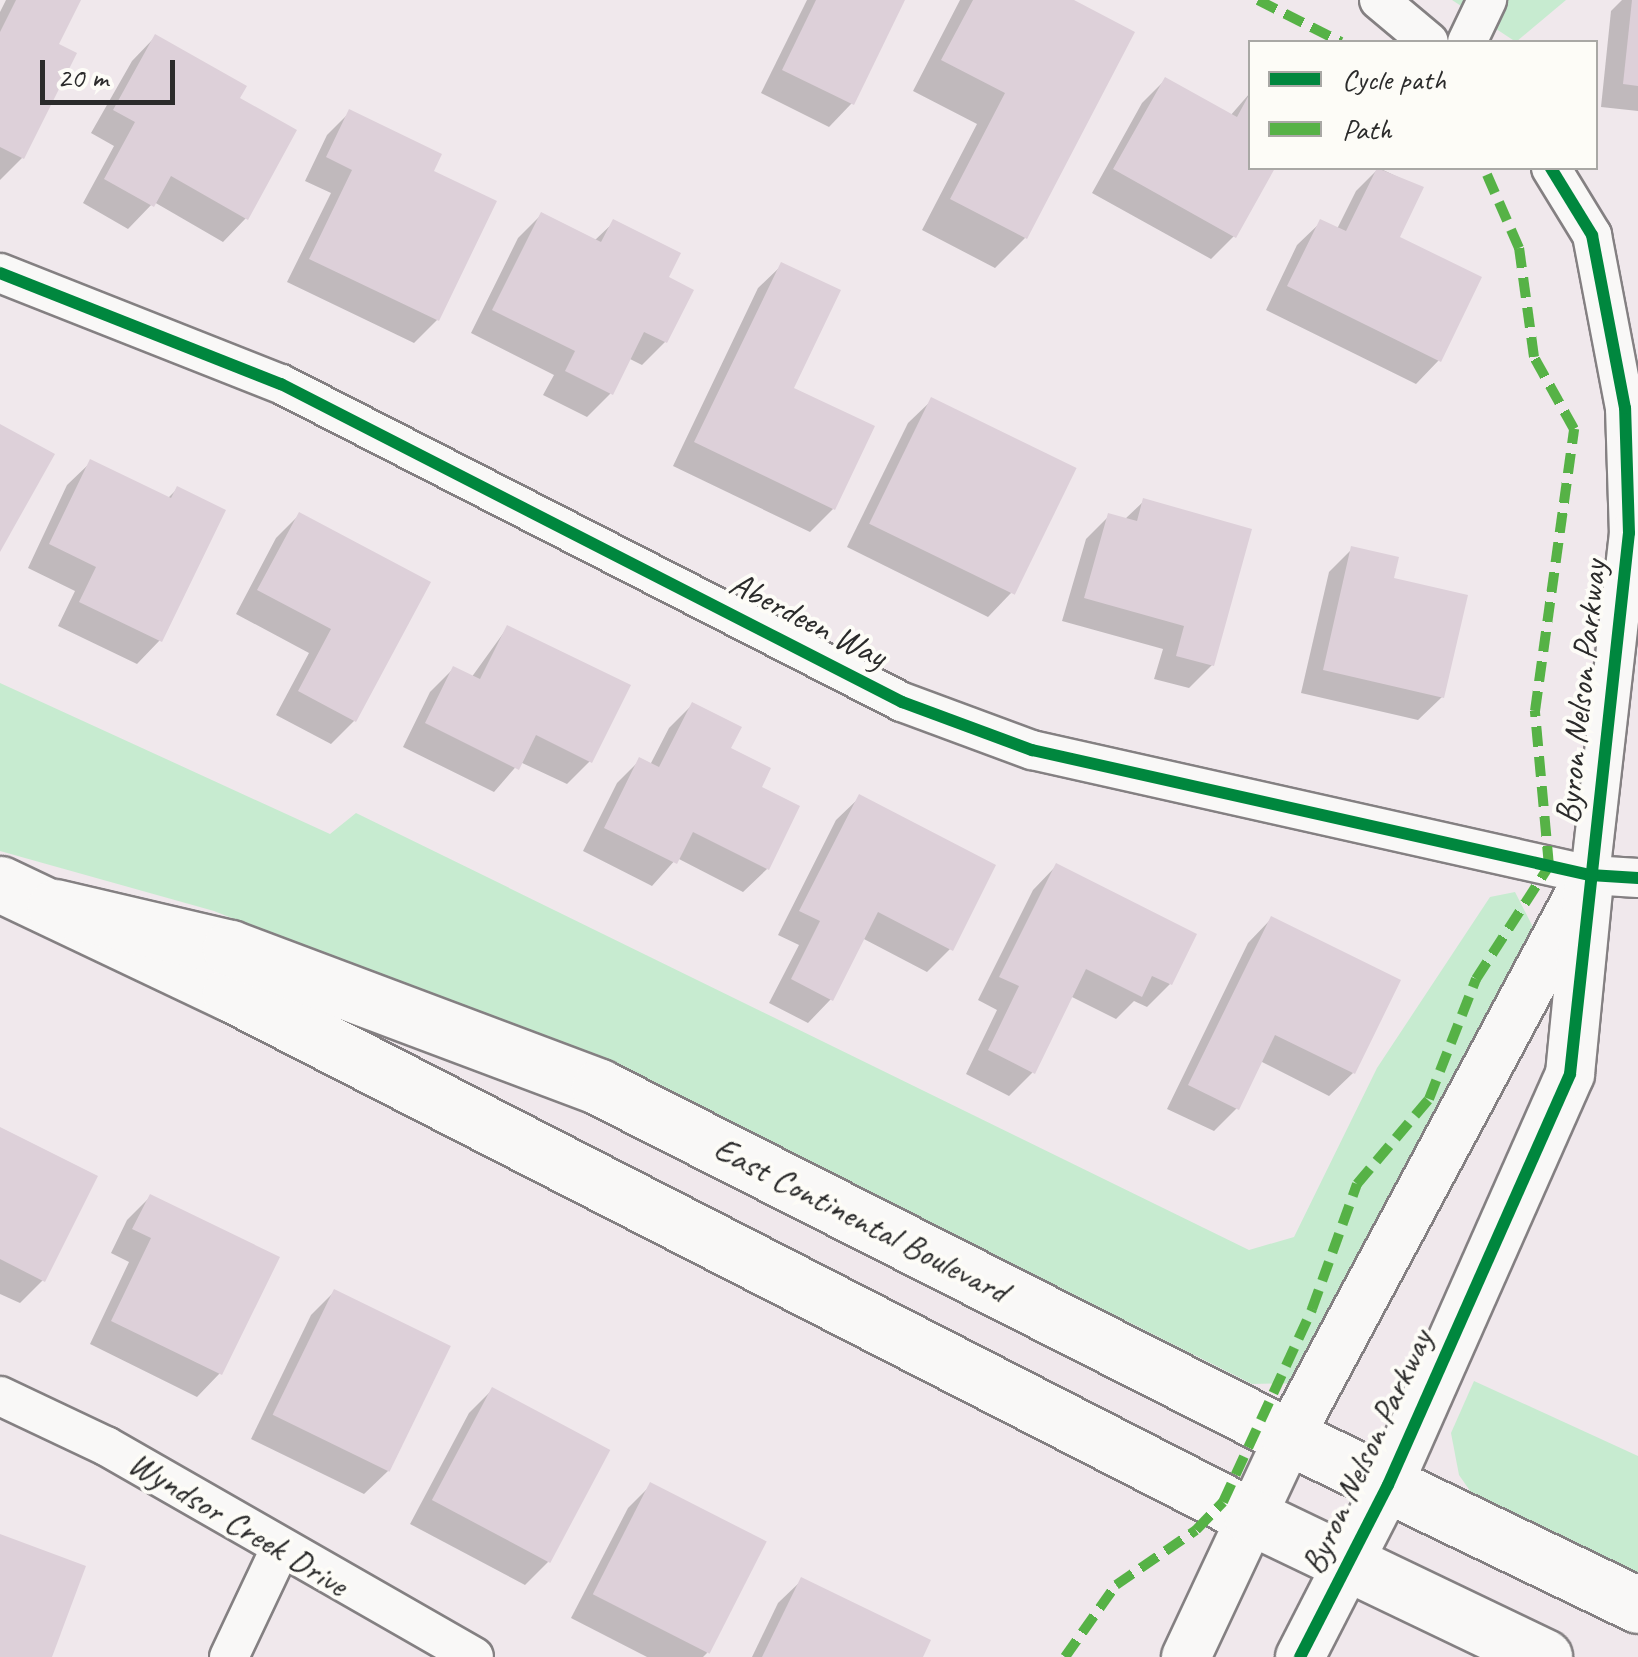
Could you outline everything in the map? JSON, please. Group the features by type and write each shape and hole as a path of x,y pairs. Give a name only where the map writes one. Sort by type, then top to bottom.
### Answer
{"main road":[{"name":"East Continental Boulevard","path":"0,884 55,907 1252,1517 1544,1657"},
{"name":"East Continental Boulevard","path":"55,907 230,948 599,1087 1289,1437 1638,1605"}],"street":[{"path":"1379,0 1427,40"},
{"path":"1469,40 1487,0"},
{"name":"Byron Nelson Parkway","path":"1300,1657 1388,1485 1570,1074 1629,533 1625,408 1592,235 1553,170"},
{"name":"Aberdeen Way","path":"0,273 281,384 902,702 1032,750 1590,875 1638,878"},
{"name":"Byron Nelson Parkway","path":"1186,1657 1289,1437 1590,875"},
{"name":"Wyndsor Creek Drive","path":"0,1396 106,1446 474,1657"},
{"path":"230,1657 280,1549"}],"green space":[{"path":"1452,0 1566,0 1518,40"},
{"path":"0,683 330,834 356,813 1249,1250 1294,1237 1377,1068 1490,897 1515,892 1537,935 1305,1383 1252,1384 679,1096 214,911 0,851"},
{"path":"1474,1381 1638,1456 1638,1580 1475,1498 1459,1475 1451,1433"}],"building":[{"path":"16,0 81,0 59,44 77,53 24,159 0,147 0,32"},
{"path":"816,0 905,0 854,105 782,70"},
{"path":"973,0 1074,0 1135,32 1027,239 950,199 1005,93 941,60"},
{"path":"1632,0 1638,0 1638,86 1623,84"},
{"path":"155,34 247,86 240,98 297,130 248,220 171,176 154,207 104,179 135,122 113,110"},
{"path":"1165,77 1237,117 1248,97 1248,170 1274,170 1236,238 1113,169"},
{"path":"349,109 442,154 434,171 497,201 439,321 309,259 352,170 326,157"},
{"path":"1376,170 1424,187 1400,237 1482,277 1441,362 1287,286 1320,219 1346,231"},
{"path":"541,212 601,242 613,219 681,253 669,277 694,290 667,343 644,332 613,395 565,371 575,351 492,310"},
{"path":"781,262 841,290 794,388 875,426 835,510 694,442"},
{"path":"931,397 1077,468 1015,595 869,524"},
{"path":"0,424 55,454 0,552"},
{"path":"90,459 171,498 177,486 226,510 162,642 79,602 96,567 49,544"},
{"path":"1143,498 1252,529 1214,666 1176,656 1184,626 1084,598 1108,513 1137,521"},
{"path":"299,512 431,582 356,722 298,691 331,629 257,590"},
{"path":"1351,546 1399,557 1394,578 1468,595 1444,698 1323,670"},
{"path":"507,625 631,685 592,763 536,735 519,770 425,723 453,666 480,679"},
{"path":"692,702 742,727 731,748 771,768 762,787 800,806 769,870 693,832 677,864 604,828 639,757 659,767"},
{"path":"859,794 996,865 953,951 878,912 833,1001 791,979 820,921 799,911"},
{"path":"1056,863 1197,934 1172,985 1152,976 1142,997 1086,969 1035,1074 988,1050 1019,986 999,977"},
{"path":"1271,916 1401,980 1355,1074 1275,1035 1239,1110 1188,1085"},
{"path":"0,1127 98,1176 45,1282 0,1259"},
{"path":"150,1194 280,1257 222,1375 111,1321 151,1238 132,1229"},
{"path":"334,1289 451,1346 389,1472 273,1415"},
{"path":"492,1387 610,1450 550,1563 432,1500"},
{"path":"650,1482 767,1541 710,1654 593,1594"},
{"path":"0,1534 86,1566 52,1657 0,1657"},
{"path":"801,1577 931,1640 923,1657 762,1657"}],"marked path":[{"path":"1258,0 1337,40"},
{"path":"1065,1657 1116,1585 1196,1530 1223,1502 1312,1309 1357,1184 1429,1099 1476,979 1549,866 1535,711 1574,429 1534,357 1519,248 1485,170"}],"cycle path":[{"path":"1300,1657 1388,1485 1570,1074 1629,533 1625,408 1592,235 1552,170"},
{"path":"0,273 281,384 902,702 1032,750 1590,875 1638,878"}]}
